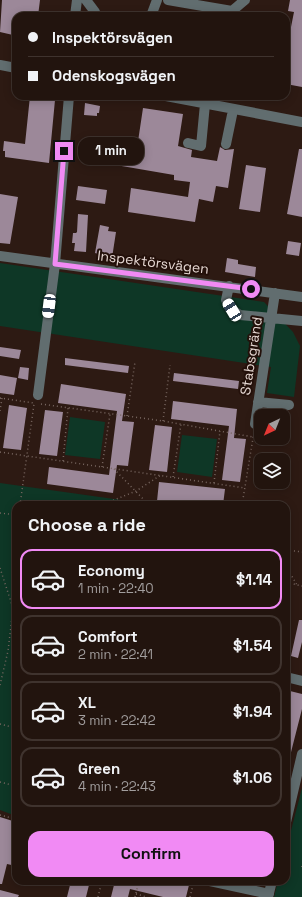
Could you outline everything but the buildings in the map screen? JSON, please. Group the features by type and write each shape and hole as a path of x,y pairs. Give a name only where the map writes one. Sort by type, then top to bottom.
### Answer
{"street":[{"path":"76,12 77,0"},
{"path":"86,0 94,12"},
{"path":"152,12 157,0"},
{"path":"168,0 232,11 246,0"},
{"path":"0,65 12,67"},
{"path":"38,400 55,264 69,100"},
{"path":"186,100 302,122"},
{"path":"188,143 201,146 205,104"},
{"path":"226,144 232,115"},
{"name":"Inspektörsvägen","path":"0,256 302,297"},
{"path":"229,286 226,300 232,310 240,315 302,321"},
{"name":"Stabsgränd","path":"257,409 275,293"},
{"path":"258,402 289,405"},
{"path":"290,678 302,681"},
{"path":"290,805 302,754"},
{"path":"226,885 269,896 271,885"}],"path":[{"path":"127,416 135,362"},
{"path":"163,421 170,365"},
{"path":"0,411 1,398 38,400 68,408 163,421 253,437"},
{"path":"21,501 38,400"},
{"path":"63,461 68,408"},
{"path":"102,467 110,414"},
{"path":"172,477 181,424"},
{"path":"243,501 254,430"},
{"path":"214,483 220,431"},
{"path":"0,452 245,488"},
{"path":"112,468 145,501"},
{"path":"112,501 136,491 161,475"},
{"path":"0,512 12,514"},
{"path":"290,550 302,552"},
{"path":"0,568 8,588 12,604"},
{"path":"290,573 297,585"},
{"path":"290,583 302,586"},
{"path":"0,685 8,651 12,617"},
{"path":"0,724 12,727"},
{"path":"0,782 12,785"},
{"path":"0,814 12,818"},
{"path":"98,897 101,885"},
{"path":"135,897 138,885"},
{"path":"190,897 193,885"},
{"path":"136,894 147,897"}],"green space":[{"path":"0,263 264,302 293,332 300,346 294,397 267,393 271,367 0,326"},
{"path":"70,417 105,422 100,459 65,455"},
{"path":"182,435 217,439 212,477 177,472"},
{"path":"0,483 128,501 12,501 12,814 0,810"},
{"path":"302,788 302,897 274,897 277,885 290,885 290,834"}],"route":[{"path":"64,151 55,264 251,289"}]}
